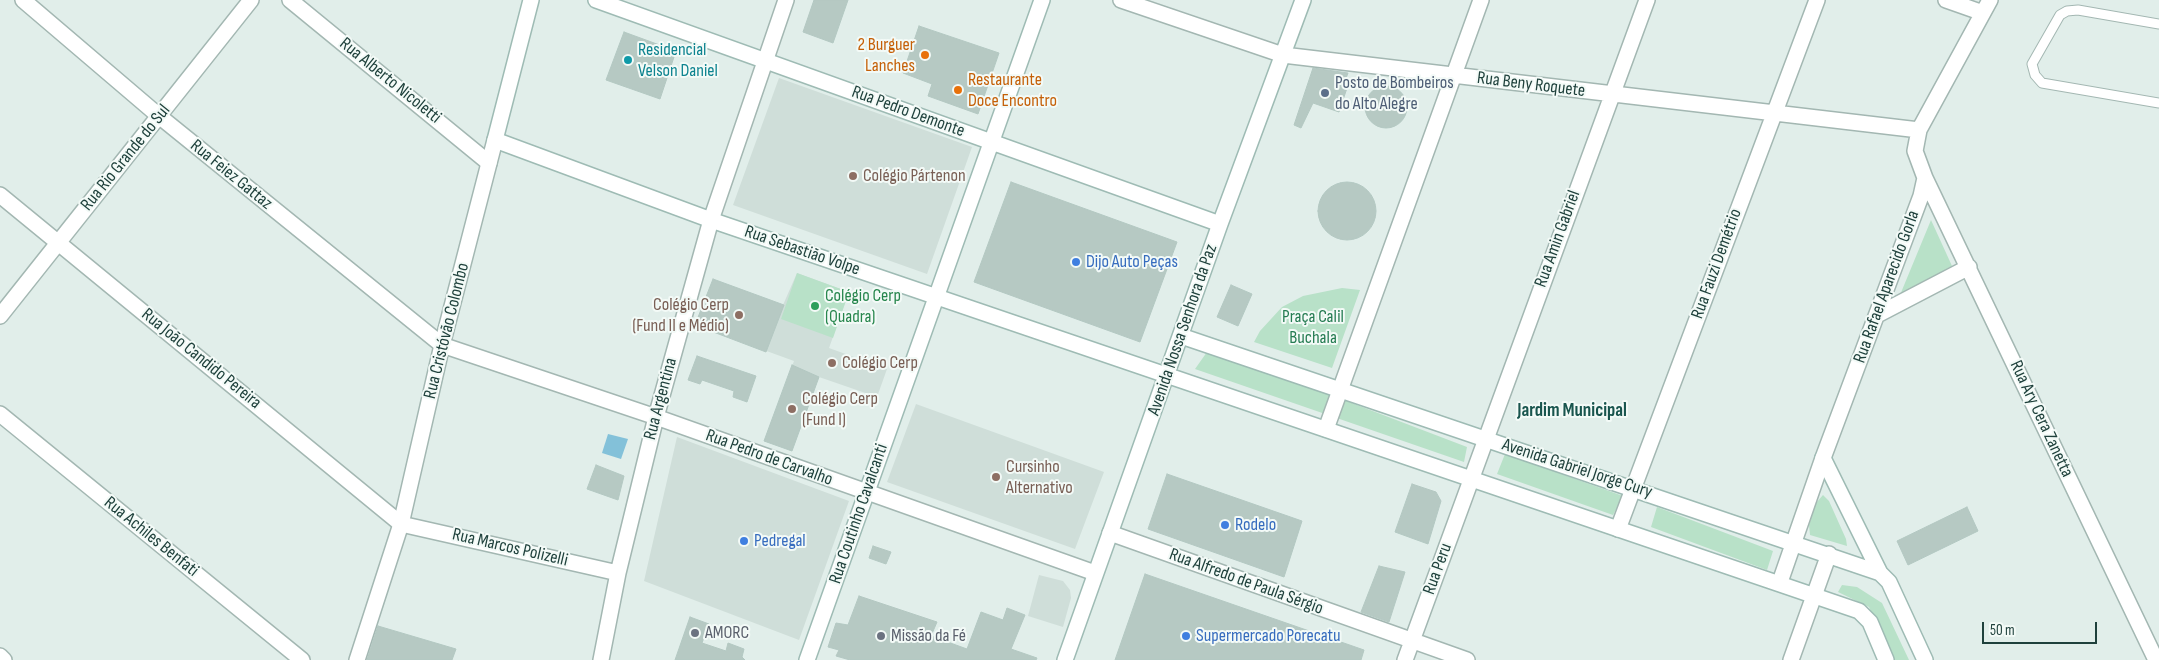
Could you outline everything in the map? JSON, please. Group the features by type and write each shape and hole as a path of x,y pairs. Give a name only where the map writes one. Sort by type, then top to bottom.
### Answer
{"street":[{"name":"Rua Feiez Gattaz","path":"22,0 159,116 442,346"},
{"name":"Rua Rio Grande do Sul","path":"0,316 252,0"},
{"name":"Rua Alberto Nicoletti","path":"290,0 490,163"},
{"name":"Rua Pedro Demonte","path":"596,0 1220,224"},
{"name":"Rua Argentina","path":"601,660 618,573 656,417 711,220 786,0"},
{"name":"Rua Coutinho Cavalcanti","path":"807,660 1042,0"},
{"name":"Rua Beny Roquete","path":"1121,0 1283,55 1919,130"},
{"name":"Avenida Nossa Senhora da Paz","path":"1065,660 1220,224 1303,0"},
{"path":"1326,429 1481,0"},
{"name":"Rua Amin Gabriel","path":"1470,478 1647,0"},
{"name":"Rua Fauzi Demétrio","path":"1618,529 1817,0"},
{"path":"1925,178 1915,151 1919,130 1987,7 1946,0"},
{"name":"Rua Cristóvão Colombo","path":"357,660 401,524 442,346 530,1"},
{"name":"Rua Sebastião Volpe","path":"495,140 711,220 1167,376"},
{"name":"Rua Ary Cera Zanetta","path":"1925,178 2156,660"},
{"name":"Rua Rafael Aparecido Gorla","path":"1780,582 1823,458 1921,196 1925,178"},
{"name":"Rua João Candido Pereira","path":"0,195 401,524"},
{"path":"1877,315 1969,267"},
{"name":"Avenida Gabriel Jorge Cury","path":"1181,336 1340,388 1880,573"},
{"name":"Rua Pedro de Carvalho","path":"442,346 656,417 1095,573"},
{"path":"1167,376 1780,582 1859,611 1870,622 1886,660"},
{"name":"Rua Achiles Benfati","path":"0,414 302,660"},
{"path":"1823,458 1880,573 1889,582 1924,660"},
{"name":"Rua Peru","path":"1406,660 1470,478"},
{"name":"Rua Marcos Polizelli","path":"401,524 618,573"},
{"name":"Rua Alfredo de Paula Sérgio","path":"1110,533 1467,660"},
{"path":"1791,660 1829,554"},
{"path":"0,656 4,660"}],"lane":[{"path":"2159,24 2078,10 2067,11 2060,15 2032,64 2035,75 2042,83 2159,103"}],"shaded area":[{"name":"Colégio Pártenon","path":"779,78 972,147 927,274 733,205"},
{"name":"Colégio Cerp","path":"797,273 849,292 829,348 887,369 877,397 819,377 792,451 764,441 794,361 695,325 713,279 783,305"},
{"name":"Cursinho Alternativo","path":"916,404 1104,472 1075,549 887,482"},
{"name":"Pedregal","path":"677,437 849,501 799,640 644,581"},
{"path":"1039,575 1063,581 1070,590 1071,598 1063,627 1028,616"}],"green space":[{"path":"1931,220 1952,266 1900,295"},
{"name":"Colégio Cerp (Quadra)","path":"797,273 849,292 833,338 781,319"},
{"name":"Praça Calil Buchala","path":"1342,288 1360,290 1332,368 1254,342 1260,331 1282,307 1303,296"},
{"path":"1207,352 1336,397 1467,447 1464,462 1195,369"},
{"path":"1505,454 1623,496 1613,515 1497,474"},
{"path":"1823,495 1829,501 1846,539 1847,546 1810,535 1809,525 1816,503"},
{"path":"1657,507 1773,551 1767,570 1651,527"},
{"path":"1842,585 1857,587 1882,603 1909,660 1893,660 1869,607 1838,592"}],"water":[{"path":"608,434 628,439 621,459 602,453"}],"building":[{"path":"814,0 848,0 833,43 803,32"},
{"path":"919,26 999,53 978,114 928,96 932,84 903,73"},
{"path":"624,32 676,51 660,99 606,80"},
{"name":"Posto de Bombeiros do Alto Alegre","path":"1313,68 1348,73 1345,81 1349,82 1339,112 1313,103 1301,128 1294,125"},
{"path":"1390,86 1398,89 1404,95 1407,107 1404,119 1398,125 1382,128 1374,125 1368,119 1365,103 1368,95 1374,89"},
{"name":"Dijo Auto Peças","path":"1011,182 1177,242 1140,342 974,282"},
{"path":"1341,182 1353,182 1368,190 1376,205 1376,217 1368,232 1353,240 1341,240 1326,232 1318,217 1318,205 1326,190"},
{"name":"Colégio Cerp (Fund II e Médio)","path":"713,279 784,305 766,352 695,325"},
{"path":"1231,285 1252,294 1238,326 1217,317"},
{"path":"697,356 756,376 747,402 733,397 734,391 702,380 700,384 688,380"},
{"name":"Colégio Cerp (Fund I)","path":"792,365 819,377 792,451 764,441"},
{"path":"596,465 624,476 618,500 587,489"},
{"name":"Rodelo","path":"1167,474 1302,521 1284,577 1148,529"},
{"path":"1412,484 1436,492 1441,501 1428,544 1395,532"},
{"path":"1967,507 1978,531 1908,565 1897,541"},
{"path":"873,546 891,552 886,564 869,558"},
{"path":"1379,566 1405,572 1389,622 1361,612"},
{"name":"Supermercado Porecatu","path":"1145,574 1364,650 1361,660 1115,660"},
{"name":"Missão da Fé","path":"859,596 937,622 931,636 967,649 981,612 1003,620 1007,608 1025,615 1011,649 1037,658 1036,660 850,660 836,656 839,650 828,647 836,623 848,625"},
{"name":"AMORC","path":"690,617 709,624 702,643 726,651 728,643 744,649 742,657 745,660 675,660"},
{"path":"378,626 456,649 452,660 367,660"}],"place":[{"name":"2 Burguer Lanches","path":"925,55"},
{"name":"Residencial Velson Daniel","path":"628,60"},
{"name":"Restaurante Doce Encontro","path":"958,90"},
{"name":"Posto de Bombeiros do Alto Alegre","path":"1325,93"},
{"name":"Colégio Pártenon","path":"853,176"},
{"name":"Dijo Auto Peças","path":"1076,262"},
{"name":"Colégio Cerp (Quadra)","path":"815,306"},
{"name":"Colégio Cerp (Fund II e Médio)","path":"739,315"},
{"name":"Colégio Cerp","path":"832,363"},
{"name":"Colégio Cerp (Fund I)","path":"792,409"},
{"name":"Cursinho Alternativo","path":"996,477"},
{"name":"Rodelo","path":"1225,525"},
{"name":"Pedregal","path":"744,541"},
{"name":"AMORC","path":"695,633"},
{"name":"Missão da Fé","path":"881,636"},
{"name":"Supermercado Porecatu","path":"1186,636"}],"district":[{"name":"Jardim Municipal","path":"1572,411"}]}
